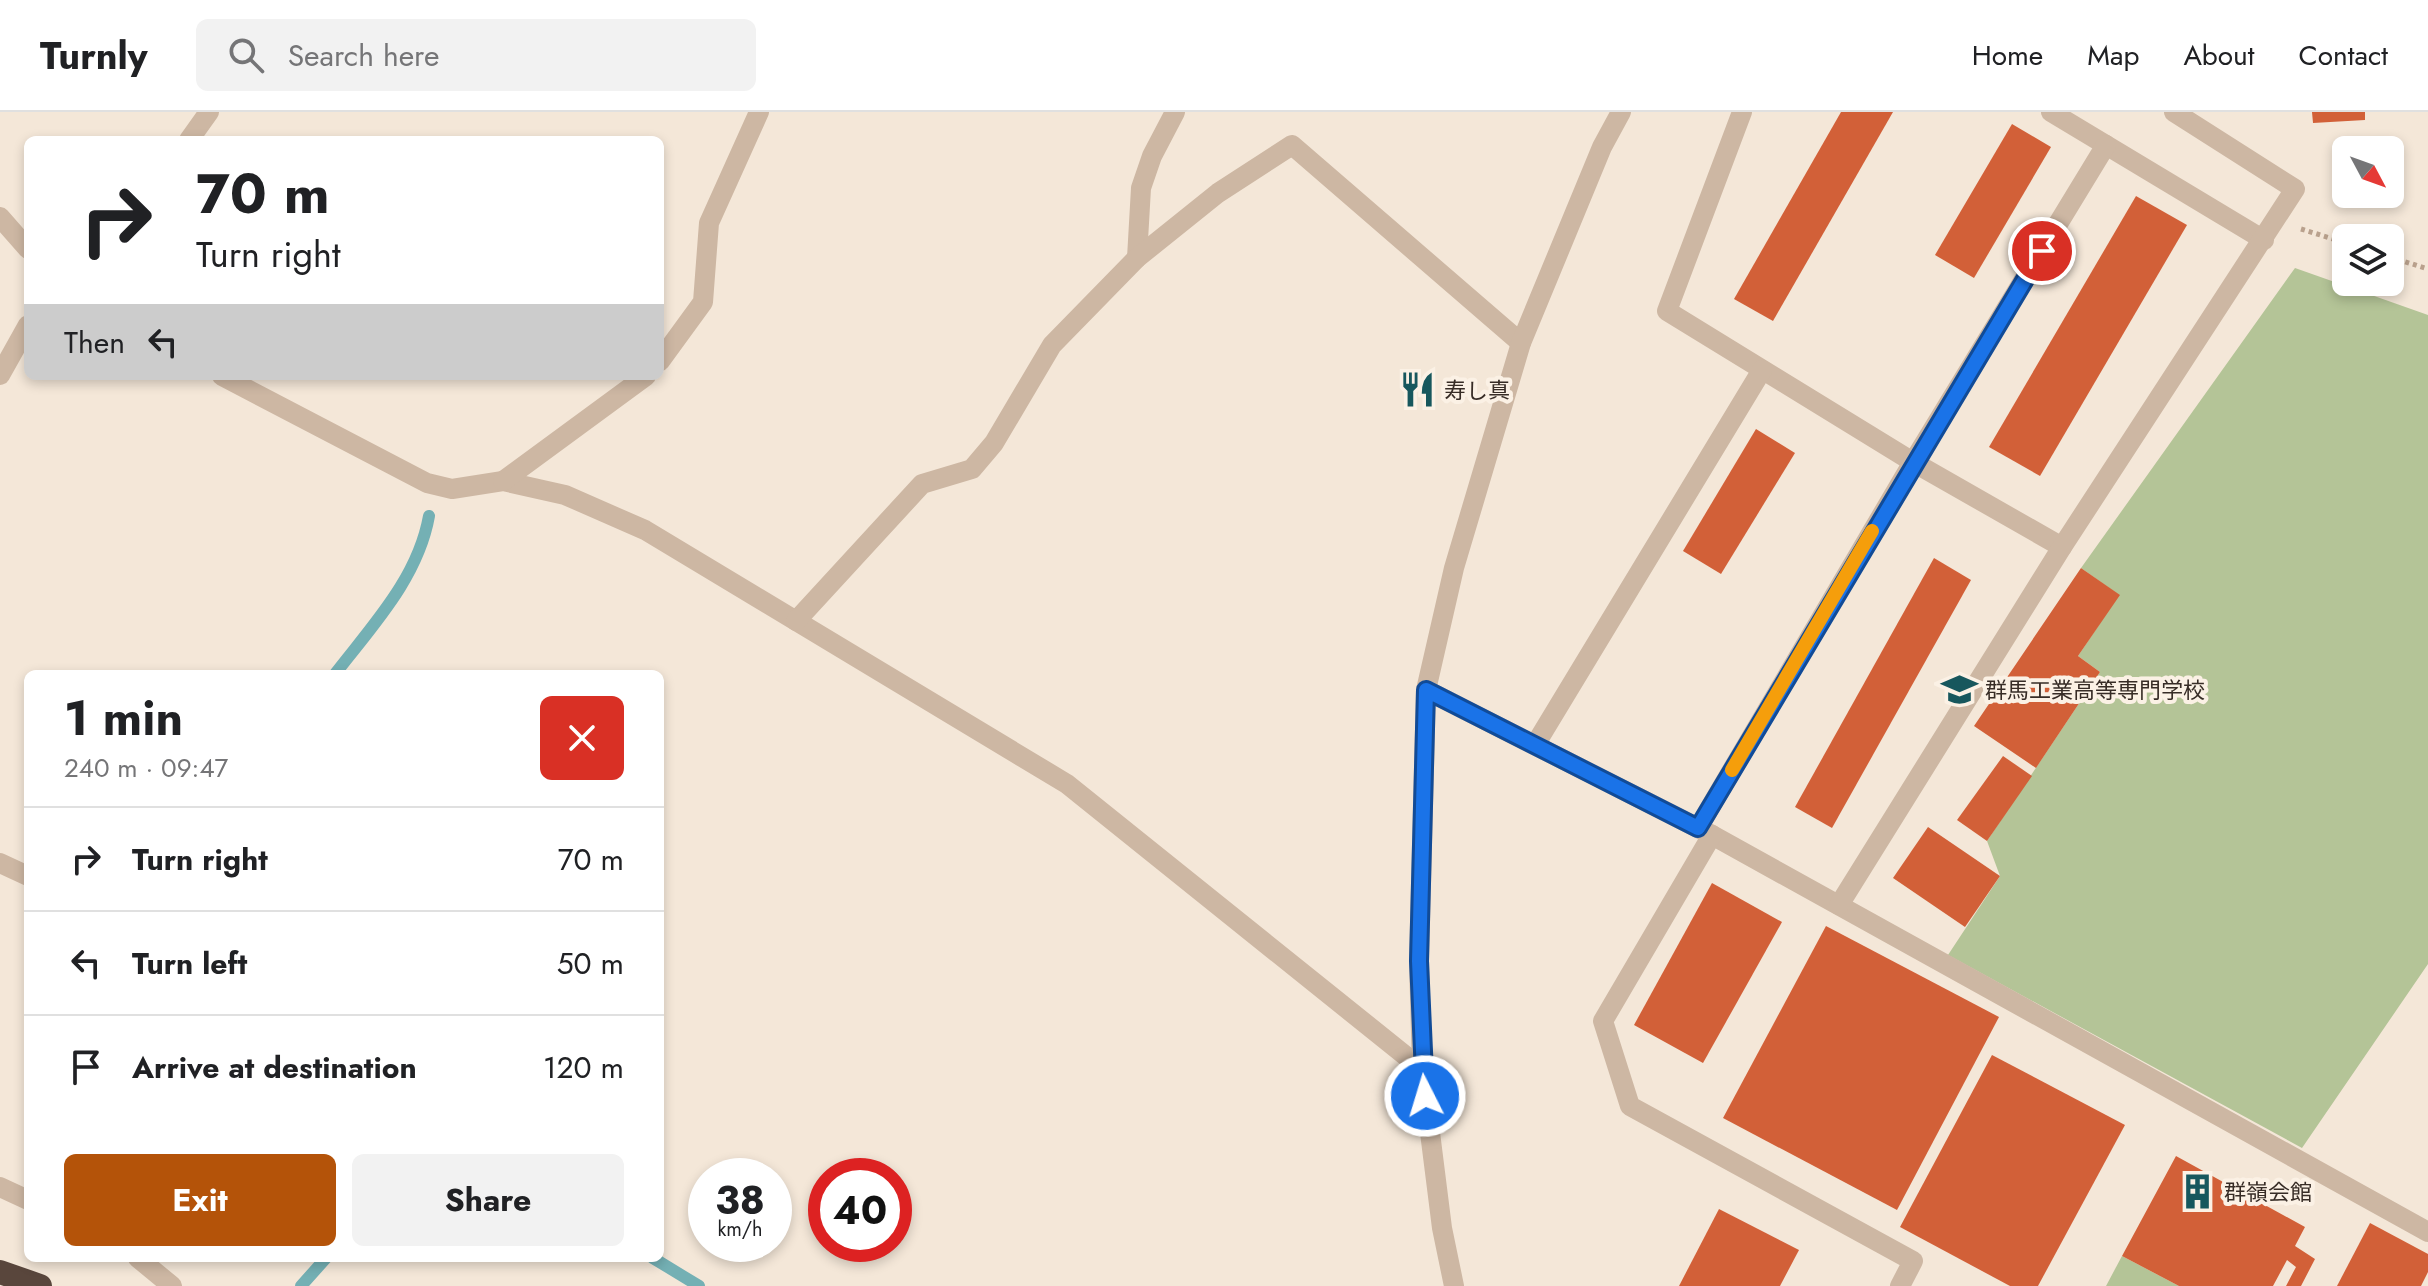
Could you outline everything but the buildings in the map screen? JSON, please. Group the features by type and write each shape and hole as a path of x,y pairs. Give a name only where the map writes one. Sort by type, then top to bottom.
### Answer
{"highway":[{"path":"0,1272 40,1286"}],"street":[{"path":"192,136 209,112"},
{"path":"664,356 703,302 709,223 759,112"},
{"path":"1137,258 1141,188 1152,156 1175,112"},
{"path":"1454,1286 1442,1228 1422,1069 1419,961 1426,690 1454,568 1521,343 1602,147 1621,112"},
{"path":"1742,112 1667,311 1913,462 2062,547"},
{"path":"2051,112 2264,240"},
{"path":"1839,905 2062,547 2295,189 2174,112"},
{"path":"796,621 922,484 972,469 994,443 1052,345 1137,258 1218,193 1292,145 1521,343"},
{"path":"1900,1286 1913,1261 1630,1106 1603,1021 1705,832 1913,462 2106,145"},
{"path":"0,217 24,244"},
{"path":"0,375 24,332"},
{"path":"1535,745 1762,370"},
{"path":"230,380 427,483 452,489 503,481 565,495 645,530 1067,784 1422,1069"},
{"path":"503,481 641,380"},
{"path":"1426,690 1705,832 2428,1232"},
{"path":"0,863 24,874"},
{"path":"0,1187 24,1198"},
{"path":"143,1262 172,1286"}],"path":[{"path":"2276,220 2332,238"},
{"path":"2404,261 2428,269"}],"green space":[{"path":"2295,268 2332,281 2332,296 2374,296 2428,315 2428,964 2302,1148 1948,955 2000,876 1987,841 2100,672 2078,656 2119,595 2081,568"},
{"path":"2122,1256 2179,1286 2106,1286"}],"waterway":[{"path":"338,670 404,581 415,560 429,516"},
{"path":"301,1286 322,1262"},
{"path":"660,1262 699,1286"}],"slow traffic":[{"path":"1732,770 1872,531"}],"place":[{"name":"寿し真","path":"1418,390"},
{"name":"群馬工業高等専門学校","path":"1959,690"},
{"name":"群嶺会館","path":"2198,1192"}],"route":[{"path":"1425,1096 1419,961 1426,690 1698,828 1913,462 2042,251"}]}
